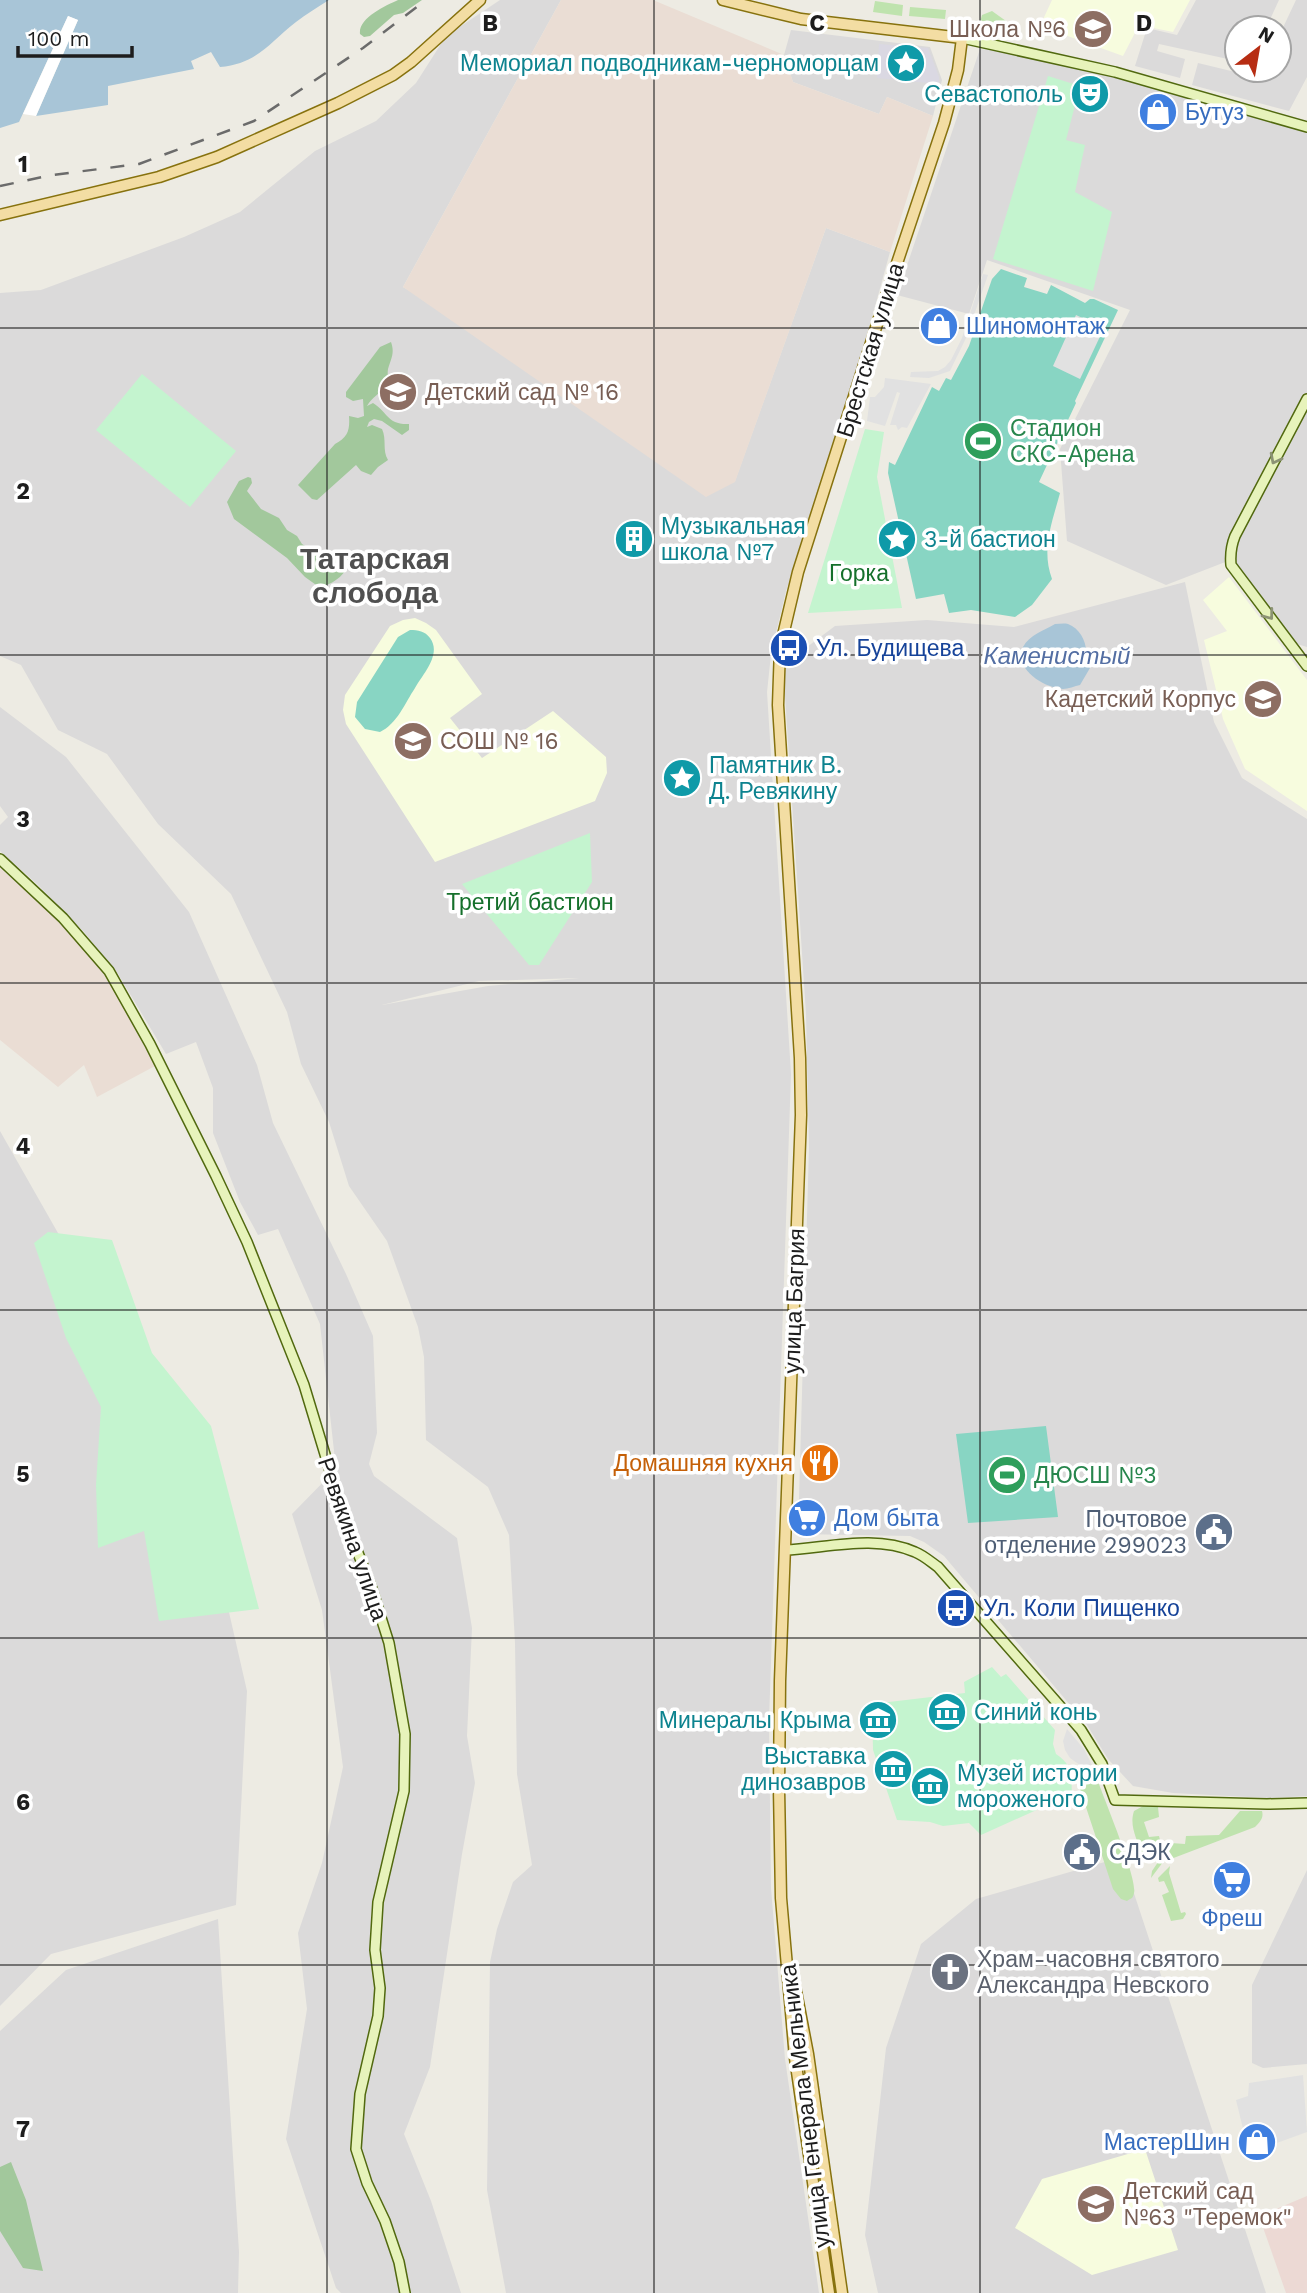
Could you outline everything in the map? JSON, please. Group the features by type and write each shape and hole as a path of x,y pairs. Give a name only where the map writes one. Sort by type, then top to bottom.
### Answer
{"main road":[{"path":"0,215 159,177 217,157 320,112 393,75 480,0"},
{"path":"723,0 801,19 962,38 1115,72 1307,127"},
{"name":"Брестская улица","path":"779,662 799,572 944,123 958,70 962,38"},
{"path":"1307,399 1231,547 1231,565 1307,666"},
{"name":"улица Багрия","path":"779,662 778,705 800,1058 801,1115 780,1681 781,1898 786,1941"},
{"name":"Ревякина улица","path":"0,859 62,918 109,971 150,1044 216,1176 252,1254 304,1385 344,1517 372,1589 389,1643 405,1734 404,1791 379,1902 375,1950 380,1988 378,2016 360,2094 356,2150 367,2183 385,2221 399,2262 405,2293"},
{"path":"785,1550 869,1542 904,1547 938,1567 1081,1730 1102,1764 1115,1800 1307,1803"},
{"name":"улица Генерала Мельника","path":"786,1941 795,2058 829,2293"},
{"name":"улица Генерала Мельника","path":"786,1941 808,2054 842,2293"}],"shaded area":[{"path":"500,0 561,0 403,287 735,481 826,228 890,252 849,401 786,591 771,654 767,692 791,1074 769,1721 771,1888 785,2059 819,2293 506,2293 487,2190 490,1962 497,1929 513,1882 532,1865 517,1774 515,1643 509,1535 488,1487 426,1440 424,1357 418,1327 387,1241 349,1186 329,1122 301,1064 287,1012 231,894 158,824 107,754 58,730 21,665 0,656 0,293 41,290 184,237 240,212 315,151 376,121 416,83 446,36","holes":["579,978 488,986 382,1005 479,981"]},
{"path":"561,0 653,0 784,55 793,82 879,114 887,97 933,116 890,252 826,228 735,482 706,497 403,287"},
{"name":"Школа №6","path":"1052,0 1190,0 1173,32 1139,25 1123,56 1040,26"},
{"path":"1196,0 1279,0 1272,14 1223,14 1223,58 1159,44 1157,51 1185,59 1180,78 1135,66 1147,28 1177,35"},
{"path":"1296,0 1307,0 1307,77 1289,111 1192,85 1198,63 1223,69 1223,84 1293,84 1293,14 1289,14"},
{"path":"791,30 930,47 942,80 933,116 887,97 879,114 793,82 784,55"},
{"path":"879,44 928,48 939,84 877,78"},
{"path":"980,49 1050,56 1307,127 1307,647 1297,644 1233,559 1166,585 1067,541 1060,449 1130,310 987,260 969,314 897,295"},
{"name":"Стадион СКС-Арена","path":"1001,269 1027,278 1024,287 1047,294 1051,285 1085,303 1094,299 1118,310 1039,482 1060,493 1051,525 1047,557 1052,579 1032,605 1015,617 971,610 949,613 944,594 916,599 888,473 889,462 895,465 932,387 939,391 946,378 951,380 969,346 992,279"},
{"path":"983,274 988,275 966,338 950,371 929,378 910,377 911,372 938,371 951,360 962,338"},
{"path":"1076,315 1104,328 1080,379 1053,366"},
{"path":"885,378 931,384 907,428 898,430 896,425 890,425 900,393 897,392 885,426 867,421 870,397 875,397 884,387"},
{"name":"Кадетский Корпус","path":"1229,577 1307,680 1307,811 1245,769 1223,719 1204,640 1227,631 1203,600"},
{"path":"1185,582 1214,722 1242,778 1307,819 1307,1796 1268,1798 1173,1793 1133,1786 1108,1759 1087,1725 944,1556 910,1536 798,1534 809,1147 806,1014 783,665 835,626 927,620 1014,627"},
{"name":"СОШ № 16","path":"415,618 436,630 482,694 450,718 482,758 553,711 606,757 607,773 595,801 435,862 346,724 343,710 345,695 390,626"},
{"path":"410,630 421,631 430,638 434,651 430,664 391,724 380,732 365,729 355,717 357,702 398,637"},
{"path":"0,707 66,757 189,912 257,1065 273,1123 373,1336 377,1433 369,1464 374,1476 457,1538 472,1628 467,1736 475,1783 430,2067 404,2134 431,2201 461,2293 341,2293 336,2288 286,2139 307,2009 298,1933 322,1863 343,1767 322,1610 292,1514 336,1469 320,1324 278,1229 258,1235 240,1202 213,1133 213,1088 196,1042 166,1054 118,974 84,932 0,851 0,825 8,817 0,806"},
{"path":"0,868 60,922 105,973 155,1066 97,1097 84,1065 58,1087 0,1040"},
{"path":"0,1131 199,1481 247,1691 236,1905 51,1954 0,2006"},
{"name":"ДЮСШ №3","path":"1046,1426 1058,1517 968,1523 956,1434"},
{"path":"1067,1729 1084,1749 1092,1765 1080,1765 1070,1758 1063,1741"},
{"path":"1122,1857 1266,2293 878,2293 865,2235 886,2048 921,1944 976,1899"},
{"path":"1307,1870 1307,2064 1263,2068 1252,2063 1252,1985"},
{"path":"218,1919 239,2252 238,2293 0,2293 0,2031 66,1970"},
{"path":"1303,2075 1307,2132 1249,2153 1236,2100 1248,2096 1249,2083"},
{"name":"Детский сад №63 \"Теремок\"","path":"1145,2149 1178,2250 1092,2275 1015,2228 1042,2179"},
{"path":"1307,2196 1307,2293 1286,2293 1259,2216"}],"green space":[{"path":"398,0 422,0 403,13 394,15 370,36 364,37 360,34 363,23 368,18"},
{"path":"875,1 903,5 902,16 873,12"},
{"path":"910,7 946,10 945,19 909,16"},
{"path":"992,11 1006,21 1006,27 980,22 982,15"},
{"path":"1048,76 1080,86 1066,140 1085,145 1075,192 1112,212 1093,291 993,259"},
{"path":"391,342 393,353 387,383 367,406 373,403 392,420 409,424 409,430 402,435 382,421 374,419 369,422 367,427 372,425 382,429 388,460 371,475 361,471 356,465 317,500 312,499 298,485 335,444 343,439 348,429 349,416 364,416 363,399 353,401 346,397 346,392 380,347"},
{"path":"142,374 236,451 190,507 96,430"},
{"name":"Горка","path":"865,429 884,432 877,477 902,608 808,613"},
{"path":"248,477 252,483 247,491 261,509 279,518 302,544 328,560 339,560 349,555 351,557 340,577 319,587 287,558 234,519 227,502 239,481"},
{"name":"Третий бастион","path":"590,833 592,882 539,965 529,965 462,884"},
{"path":"48,1232 112,1240 152,1353 211,1426 259,1609 159,1621 144,1531 98,1548 96,1485 101,1407 66,1338 34,1243"},
{"path":"992,1667 1001,1677 1006,1674 1055,1730 1053,1744 1056,1754 1066,1762 1070,1771 1072,1794 981,1835 969,1823 943,1826 930,1822 897,1820 873,1750 872,1704 965,1693 964,1682"},
{"path":"1087,1771 1095,1775 1131,1873 1134,1893 1127,1901 1121,1899 1113,1889 1078,1783"},
{"path":"1145,1805 1158,1807 1159,1817 1144,1822 1149,1837 1159,1836 1160,1840 1155,1852 1145,1855 1142,1854 1132,1822 1134,1811"},
{"path":"1240,1811 1262,1811 1262,1818 1255,1827 1163,1862 1151,1878 1152,1871 1171,1843 1185,1844 1186,1836 1219,1835"},
{"path":"1170,1866 1169,1873 1181,1913 1186,1914 1183,1919 1171,1921 1162,1895 1169,1892 1164,1881 1159,1882 1158,1878"},
{"path":"11,2162 26,2200 43,2271 23,2268 0,2231 0,2167"}],"water":[{"path":"0,0 329,0 244,62 220,67 211,52 191,61 194,69 108,86 108,105 36,116 78,20 68,16 19,122 0,128"},
{"name":"Каменистый","path":"1055,624 1073,626 1083,639 1085,659 1090,668 1080,685 1063,689 1047,685 1032,676 1022,663 1021,655 1026,643"}],"pier":[{"path":"68,16 78,20 36,116 23,114"}],"railway":[{"path":"0,186 52,175 139,164 254,121 363,48 426,0"}],"place":[{"name":"Школа №6","path":"1093,29"},
{"name":"Мемориал подводникам-черноморцам","path":"906,63"},
{"name":"Севастополь","path":"1090,94"},
{"name":"Бутуз","path":"1158,112"},
{"name":"Шиномонтаж","path":"939,326"},
{"name":"Детский сад № 16","path":"398,392"},
{"name":"Стадион СКС-Арена","path":"983,441"},
{"name":"Музыкальная школа №7","path":"634,539"},
{"name":"3-й бастион","path":"897,539"},
{"name":"Ул. Будищева","path":"789,648"},
{"name":"Кадетский Корпус","path":"1263,699"},
{"name":"СОШ № 16","path":"413,741"},
{"name":"Памятник В. Д. Ревякину","path":"682,778"},
{"name":"Домашняя кухня","path":"820,1463"},
{"name":"ДЮСШ №3","path":"1007,1475"},
{"name":"Дом быта","path":"807,1518"},
{"name":"Почтовое отделение 299023","path":"1214,1532"},
{"name":"Ул. Коли Пищенко","path":"956,1608"},
{"name":"Синий конь","path":"947,1712"},
{"name":"Минералы Крыма","path":"878,1720"},
{"name":"Выставка динозавров","path":"893,1769"},
{"name":"Музей истории мороженого","path":"930,1786"},
{"name":"СДЭК","path":"1082,1852"},
{"name":"Фреш","path":"1232,1880"},
{"name":"Храм-часовня святого Александра Невского","path":"950,1972"},
{"name":"МастерШин","path":"1257,2142"},
{"name":"Детский сад №63 \"Теремок\"","path":"1096,2204"}],"district":[{"name":"Татарская слобода","path":"375,576"}]}
